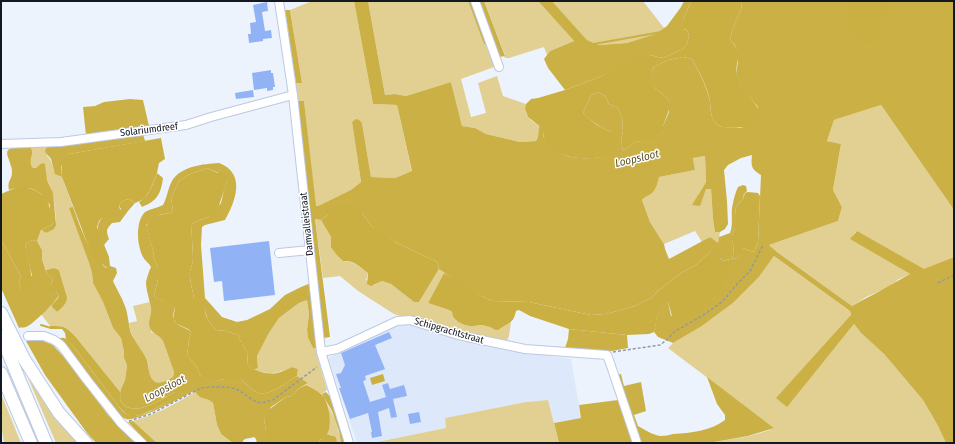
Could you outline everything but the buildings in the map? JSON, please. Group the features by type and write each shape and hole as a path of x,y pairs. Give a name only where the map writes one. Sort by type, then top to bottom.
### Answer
{"highway":[{"path":"1,313 24,359 59,414 86,443"},
{"path":"1,336 46,443"},
{"path":"1,373 30,443"}],"street":[{"name":"Damvalleistraat","path":"280,1 293,95 322,352 349,443"},
{"path":"475,1 499,67"},
{"name":"Solariumdreef","path":"1,144 61,142 186,125 293,95"},
{"path":"279,253 310,250"},
{"name":"Schipgrachtstraat","path":"322,352 337,349 397,321 410,320 458,335 525,349 607,355"},
{"path":"28,336 44,336 61,345 122,423 142,443"},
{"path":"607,355 637,443"}],"path":[{"path":"607,355 608,353 660,345 674,332 705,314 722,302 750,271 763,245"},
{"path":"938,283 954,275"},
{"path":"122,423 151,414 200,388 233,388 258,402 273,400 324,362"}],"shaded area":[{"path":"312,1 354,1 373,104 397,105 412,172 395,178 371,177 362,123 352,122 361,182 351,190 322,205 315,206 304,101 298,101 296,83 302,83 290,10"},
{"path":"354,1 368,1 385,95 395,94 406,96 451,82 462,126 475,128 486,134 520,142 536,141 539,126 544,129 544,137 546,141 556,151 572,157 590,158 615,154 611,132 596,124 583,113 591,95 598,92 605,96 609,104 618,108 622,117 623,131 621,140 623,151 635,142 659,138 663,131 663,126 669,112 668,99 655,88 651,81 651,73 654,67 668,60 683,57 692,59 700,74 707,90 711,114 715,123 723,127 742,128 758,107 745,92 738,79 738,53 736,47 730,39 741,10 742,1 954,1 954,210 881,105 834,120 827,141 841,144 833,190 842,207 838,221 769,245 852,306 910,274 850,239 857,231 924,269 954,257 954,443 946,443 923,400 884,354 861,333 854,324 787,407 776,398 851,315 850,311 774,256 759,277 733,303 702,326 673,343 658,337 654,332 661,304 668,302 671,316 730,259 723,261 720,258 720,251 709,253 696,265 681,273 651,298 635,306 606,314 591,315 529,302 492,301 460,284 439,269 437,262 395,242 381,230 372,227 362,213 328,215 321,220 315,219 330,337 324,338 300,131 298,101 304,101 316,206 322,205 351,190 361,182 352,122 356,119 362,123 371,177 395,178 412,171 397,105 373,104","holes":["752,155 753,169 761,175 758,242 754,252 743,248 738,258 731,259 734,254 732,236 735,228 736,207 743,199 744,194 747,191 746,186 743,185 738,187 734,197 730,233 719,237 718,243 710,237 669,259 664,244 650,222 642,200 654,191 659,177 695,170 693,158 705,156 706,182 692,205 700,206 706,189 711,189 715,232 720,232 725,229 728,224 724,170 728,165 741,158"]},
{"path":"368,1 468,1 484,43 487,42 496,65 461,79 471,117 486,113 478,83 497,76 503,96 526,104 527,115 539,126 536,141 520,142 486,134 475,128 462,126 451,82 406,96 395,94 385,95"},
{"path":"468,1 484,1 505,56 499,57 491,40 484,44"},
{"path":"484,1 538,1 574,41 550,51 547,55 544,47 505,58"},
{"path":"538,1 552,1 587,40 599,45 627,43 655,34 667,26 684,1 691,1 683,20 683,29 687,30 689,36 687,44 683,49 663,58 649,55 602,76 565,90 548,68 544,59 550,51 574,41"},
{"path":"552,1 643,1 664,28 655,34 627,43 599,45 587,40"},
{"path":"691,1 742,1 741,10 730,39 741,52 737,62 738,78 741,85 761,113 755,126 736,128 722,127 715,123 711,114 707,91 700,74 692,59 683,57 668,60 654,67 651,73 655,88 668,99 670,107 659,139 635,142 623,151 621,140 623,131 622,117 618,108 609,104 605,96 598,92 591,95 583,113 596,124 615,135 615,155 599,158 566,156 548,146 544,139 543,129 528,117 525,109 526,104 531,99 565,90 602,76 641,55 663,58 683,49 687,44 689,36 687,30 683,29 683,20"},
{"path":"844,1 896,1 881,19 881,32 877,42 863,43 850,32 847,26 850,19 849,9"},
{"path":"285,10 290,10 302,83 296,83"},
{"path":"130,99 143,100 149,126 86,136 83,107 95,106 104,102"},
{"path":"881,105 954,210 954,257 924,270 856,231 851,239 910,274 899,279 889,287 866,297 852,306 769,245 838,221 842,207 833,190 841,144 827,141 834,120"},
{"path":"143,134 145,141 69,154 61,167 62,177 55,174 51,159 45,152 46,148 52,146"},
{"path":"161,138 165,159 159,163 157,173 150,190 144,199 135,203 129,199 124,200 119,206 121,213 120,216 113,218 102,218 99,221 97,227 109,257 110,266 107,268 96,262 86,240 62,177 64,159 69,154"},
{"path":"30,146 52,146 47,156 56,173 62,177 73,207 70,209 89,263 93,283 103,302 113,328 121,338 124,358 127,365 121,393 69,330 64,327 50,326 41,314 51,306 57,312 67,297 59,270 54,268 46,270 42,259 42,250 37,241 41,230 46,233 56,221 54,200 51,189 45,177 36,168 31,166 32,149"},
{"path":"30,146 32,149 31,165 33,168 36,168 42,163 45,164 47,180 53,193 56,225 54,229 46,233 41,230 53,224 50,217 50,205 41,194 29,188 15,188 9,190 12,172 7,151 12,148"},
{"path":"705,156 706,182 698,195 706,189 711,189 715,232 720,232 718,244 710,237 702,242 695,231 664,244 650,222 642,200 653,192 659,177 695,170 693,158"},
{"path":"219,163 233,173 236,180 236,188 235,196 225,220 202,227 201,245 205,298 222,317 237,322 247,320 270,309 285,295 311,283 318,349 313,348 308,338 307,330 309,314 307,300 299,303 279,318 257,356 258,368 254,370 248,366 247,352 238,335 226,331 216,330 207,318 205,309 194,299 190,274 193,259 192,224 208,217 221,203 227,182 220,170 219,173 207,168 188,175 179,181 171,198 173,211 159,215 146,225 158,268 158,279 154,296 173,305 175,308 173,317 174,321 191,332 187,355 196,366 200,375 209,381 241,379 254,391 259,393 273,391 297,376 308,383 298,389 292,396 286,397 271,407 264,419 266,442 257,443 254,437 245,439 242,443 233,443 221,434 217,425 213,403 200,397 194,391 140,417 126,419 120,416 58,340 60,338 64,338 73,346 127,415 138,416 144,414 179,395 177,391 148,406 135,409 127,407 120,400 127,365 124,358 121,338 113,328 103,302 93,283 89,263 69,208 73,207 86,240 100,262 106,268 110,266 116,268 117,273 113,281 125,305 131,333 147,360 151,378 155,382 163,382 173,377 174,372 163,341 152,332 149,326 151,309 146,282 151,267 143,257 139,246 138,227 145,212 163,205 172,181 181,172 199,165"},
{"path":"207,168 218,173 220,170 225,176 227,182 217,211 192,224 193,259 190,274 194,299 201,303 205,309 206,316 216,330 226,331 238,335 247,352 248,366 266,373 279,373 292,367 298,369 297,376 273,391 263,393 256,392 241,379 209,381 205,379 200,375 196,366 187,355 191,332 177,324 173,319 175,308 173,306 168,302 154,296 158,279 158,268 146,226 154,216 173,211 171,198 179,181 188,175"},
{"path":"157,173 163,178 159,193 155,199 142,207 139,202 148,193"},
{"path":"15,188 31,189 44,196 49,205 53,224 41,230 37,241 32,240 25,244 31,281 24,292 21,290 19,282 21,277 1,239 1,194"},
{"path":"745,193 758,193 760,196 758,242 754,252 743,248 738,258 731,259 734,254 732,236 735,228 736,207 743,199"},
{"path":"129,199 135,203 120,222 112,223 109,227 107,232 109,239 104,245 98,231 98,225 102,218 113,218 121,209 119,206 121,203 124,200"},
{"path":"343,204 350,204 356,208 362,213 372,227 381,229 395,242 437,262 439,269 419,302 414,302 391,284 382,281 371,286 367,284 368,273 354,263 343,261 336,254 331,247 331,237 321,220 328,215 326,209"},
{"path":"315,219 321,220 331,237 332,247 343,261 354,263 368,273 366,280 374,285 382,281 391,284 414,302 419,302 439,269 444,273 428,303 449,310 468,326 488,326 493,329 500,329 511,322 507,341 477,337 394,314 358,291 340,276 323,278"},
{"path":"1,239 21,277 19,282 21,290 32,275 25,244 32,240 37,241 42,250 42,259 47,274 53,279 46,292 56,292 59,295 44,313 26,327 19,328 1,288"},
{"path":"718,249 720,251 720,258 723,261 731,259 725,282 699,309 680,323 674,323 668,302 662,304 654,332 649,334 627,335 569,329 530,316 519,310 516,311 510,322 499,330 496,330 487,326 464,325 456,320 452,315 452,312 449,310 428,303 444,273 492,301 529,302 591,315 606,314 635,306 651,298 681,273 696,265 709,253"},
{"path":"774,256 850,311 851,316 777,398 787,406 854,324 861,333 884,354 923,400 946,443 709,443 750,436 774,428 668,348 673,343 702,326 733,303 759,277"},
{"path":"54,268 59,270 67,297 65,304 57,312 51,306 59,295 56,292 46,292 42,290 40,286 43,284 48,288 51,285 53,279 47,274 46,270"},
{"path":"307,300 309,314 307,330 308,338 313,348 318,349 317,355 327,390 322,394 306,385 308,383 297,376 298,369 292,367 282,371 270,373 254,370 258,368 257,356 279,318 299,303"},
{"path":"150,302 151,332 160,336 163,341 174,372 173,377 166,381 160,382 155,382 151,378 148,362 133,336 129,323 137,321 133,306"},
{"path":"403,323 419,326 466,341 505,349 571,359 581,418 554,423 548,400 526,402 445,418 446,428 372,443 357,443 328,358 378,333"},
{"path":"50,326 64,327 75,336 121,393 120,400 127,407 135,409 148,406 177,391 180,395 141,415 130,416 120,408 66,339 65,333 62,329 50,329"},
{"path":"569,329 627,335 628,348 612,351 564,351 568,339"},
{"path":"26,341 43,341 53,345 109,416 138,443 96,443 45,375"},
{"path":"383,374 385,381 372,385 370,378"},
{"path":"621,374 624,386 641,382 646,411 634,415 638,426 656,435 664,436 700,431 713,427 725,420 725,415 717,404 707,377 774,428 748,436 709,443 559,443 554,423 581,418 579,405 618,400 610,376"},
{"path":"28,378 45,402 77,443 56,443"},
{"path":"306,385 321,394 327,403 330,426 325,437 320,440 319,443 264,443 266,442 266,430 264,419 267,411 286,397 292,396 298,389"},
{"path":"195,392 213,403 217,425 221,434 233,443 157,443 133,421 173,405"},
{"path":"326,392 332,399 345,443 341,443 339,431 332,411 322,394"},
{"path":"1,394 21,443 4,443 1,424"},
{"path":"548,400 559,443 372,443 446,428 445,418 526,402"},
{"path":"328,406 333,415 341,443 337,443 335,436 327,434 330,424"},
{"path":"133,421 157,443 148,443 128,422"},
{"path":"327,434 335,436 337,443 319,443 320,440"}],"waterway":[{"path":"547,1 588,45 684,28"},
{"name":"Loopsloot","path":"317,208 370,182 532,163 548,167 564,176 587,178 645,166 727,144 739,145 921,83 954,67"},
{"name":"Loopsloot","path":"736,137 739,145"},
{"name":"Loopsloot","path":"241,344 253,331 282,309 304,295"},
{"name":"Loopsloot","path":"41,325 51,328"},
{"name":"Loopsloot","path":"176,392 205,376"}]}
